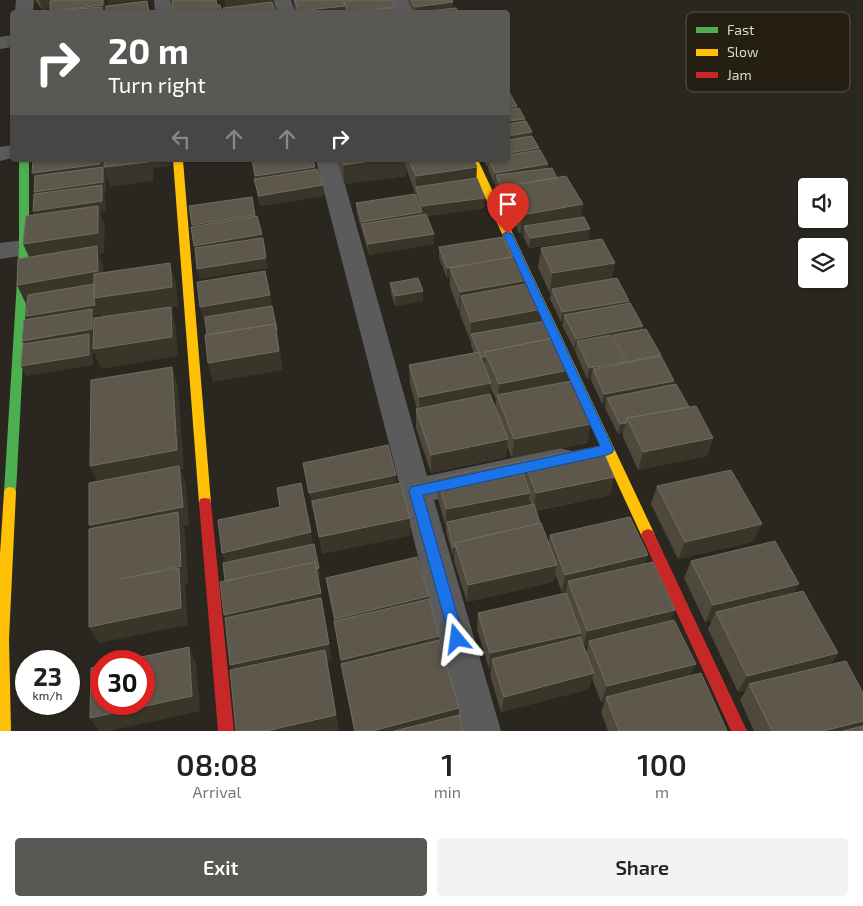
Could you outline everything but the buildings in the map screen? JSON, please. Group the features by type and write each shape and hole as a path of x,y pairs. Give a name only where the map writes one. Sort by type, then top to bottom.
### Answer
{"street":[{"path":"3,731 1,640 12,250 24,162"},
{"path":"178,162 203,480 226,731"},
{"path":"328,162 482,731"},
{"path":"474,162 739,731"},
{"path":"416,491 607,450"}],"traffic: fast":[{"path":"10,492 24,248 24,162"}],"traffic: slow":[{"path":"178,162 205,503"},
{"path":"474,162 648,535"},
{"path":"3,731 2,639 10,492"}],"traffic: jam":[{"path":"205,503 226,731"},
{"path":"648,535 739,731"}],"route":[{"path":"457,639 416,491 607,450 508,234"}]}
